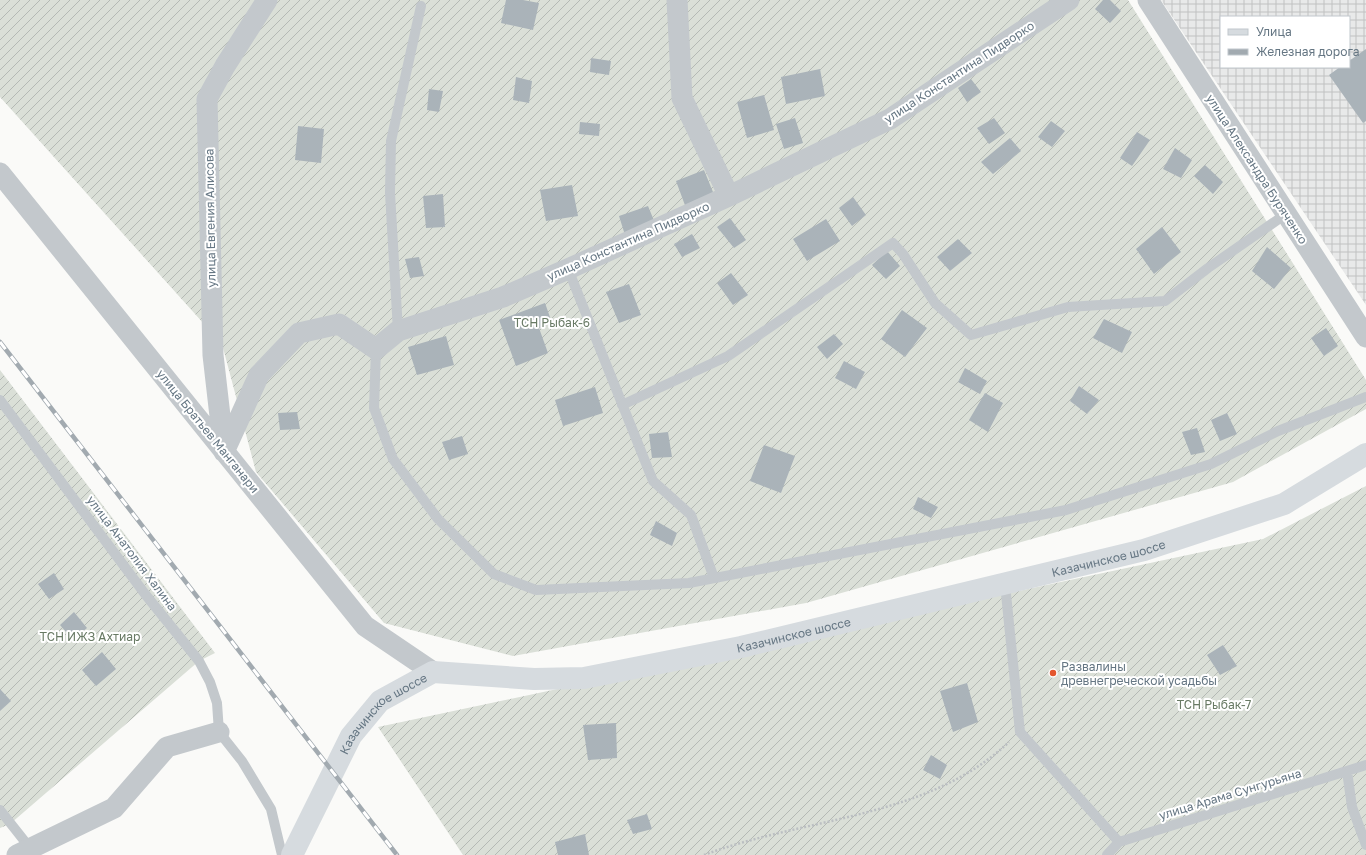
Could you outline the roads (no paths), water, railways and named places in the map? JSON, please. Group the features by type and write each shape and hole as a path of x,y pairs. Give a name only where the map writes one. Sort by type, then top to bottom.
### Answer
{"main road":[{"name":"Казачинское шоссе","path":"292,855 351,736 380,702 433,672 534,679 584,678 741,647 1144,550 1284,504 1366,454"}],"street":[{"name":"улица Евгения Алисова","path":"224,452 213,355 207,99 225,66 267,0"},
{"path":"677,0 682,98 729,196"},
{"name":"улица Константина Пидворко","path":"376,349 398,332 503,297 568,269 729,196 890,119 1069,0"},
{"name":"улица Александра Буряченко","path":"1148,0 1366,337"},
{"name":"улица Братьев Манганари","path":"0,173 365,626 433,672"},
{"path":"224,452 259,374 299,333 339,324 376,349"},
{"path":"28,853 114,808 167,747 220,732"}],"lane":[{"path":"398,332 390,193 391,141 421,6"},
{"path":"622,405 728,356 893,243 903,254 935,303 971,335 1068,307 1165,301 1208,268 1286,214"},
{"path":"568,269 653,481 691,515 714,578"},
{"path":"376,349 374,408 393,459 438,519 494,574 536,590 689,582 1066,510 1211,464 1278,431 1366,397"},
{"name":"улица Анатолия Халина","path":"0,400 145,594 199,661 210,682 217,703 220,732"},
{"path":"1005,584 1020,732 1119,842 1108,855"},
{"path":"220,732 242,761 271,809 282,855"},
{"name":"улица Арама Сунгурьяна","path":"1119,842 1366,765"},
{"path":"1347,771 1352,806 1366,845"},
{"path":"0,810 28,853"}],"railway":[{"path":"0,342 397,855"}],"place":[{"name":"Развалины древнегреческой усадьбы","path":"1053,673"}],"park label":[{"name":"ТСН Рыбак-6","path":"552,322"},
{"name":"ТСН ИЖЗ Ахтиар","path":"90,636"},
{"name":"ТСН Рыбак-7","path":"1214,704"}]}
